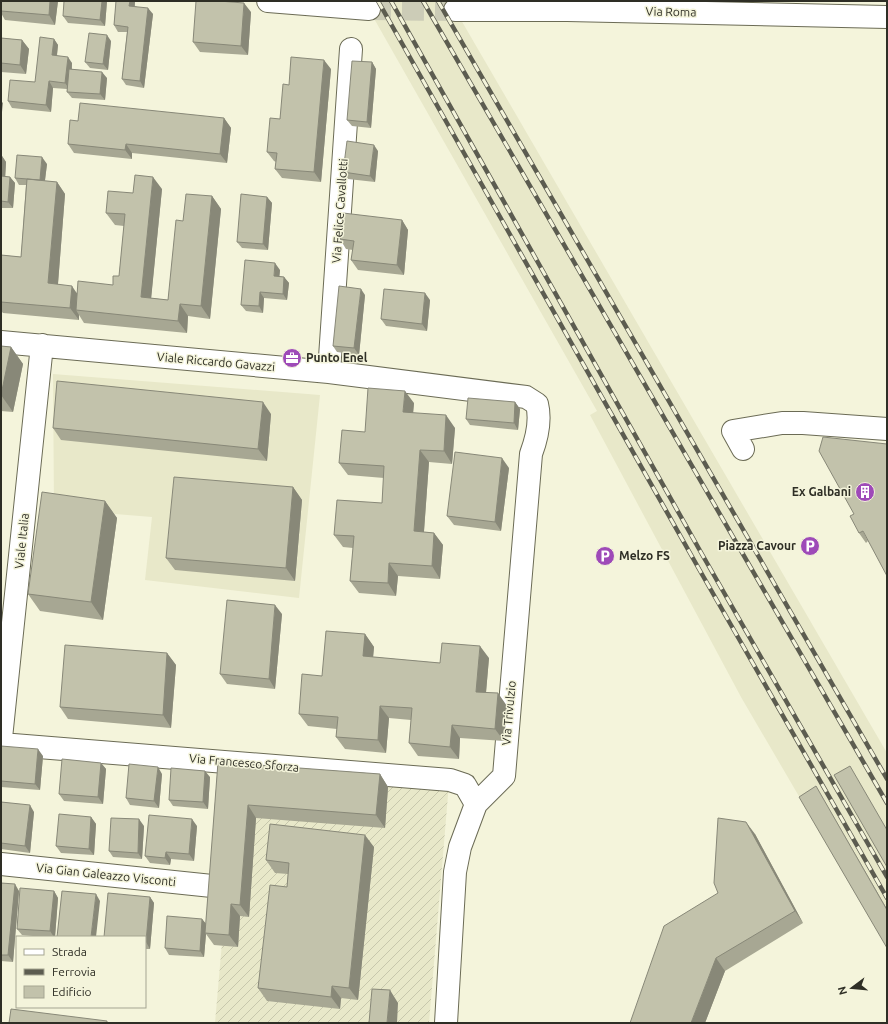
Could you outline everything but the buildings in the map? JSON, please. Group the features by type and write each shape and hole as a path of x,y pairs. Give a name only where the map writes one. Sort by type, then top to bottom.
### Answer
{"street":[{"path":"268,1 369,9"},
{"name":"Via Roma","path":"455,10 567,5 887,17"},
{"name":"Via Felice Cavallotti","path":"329,372 351,50"},
{"name":"Viale Riccardo Gavazzi","path":"1,342 329,372 526,397"},
{"name":"Viale Italia","path":"1,738 42,345"},
{"name":"Via Trivulzio","path":"446,1023 455,872 460,847 476,804 504,776 531,454 537,439 539,410 538,404 526,397"},
{"path":"743,449 733,431 782,423 887,429"},
{"name":"Via Francesco Sforza","path":"1,744 450,780 465,785 476,804"},
{"name":"Via Gian Galeazzo Visconti","path":"1,864 212,886"}],"shaded area":[{"path":"364,1 450,1 887,753 887,947 741,697 590,415 597,411"},
{"path":"53,374 320,395 299,598 145,580 152,517 54,509"},
{"path":"237,771 449,783 429,1023 215,1023"}],"tunnel":[{"path":"369,9 455,10"}],"railway":[{"path":"378,1 887,898"},
{"path":"391,1 703,556 887,877"},
{"path":"423,1 887,803"},
{"path":"438,1 887,779"}],"place":[{"name":"Punto Enel","path":"292,358"},
{"name":"Ex Galbani","path":"865,492"},
{"name":"Piazza Cavour","path":"810,546"},
{"name":"Melzo FS","path":"605,556"}]}
